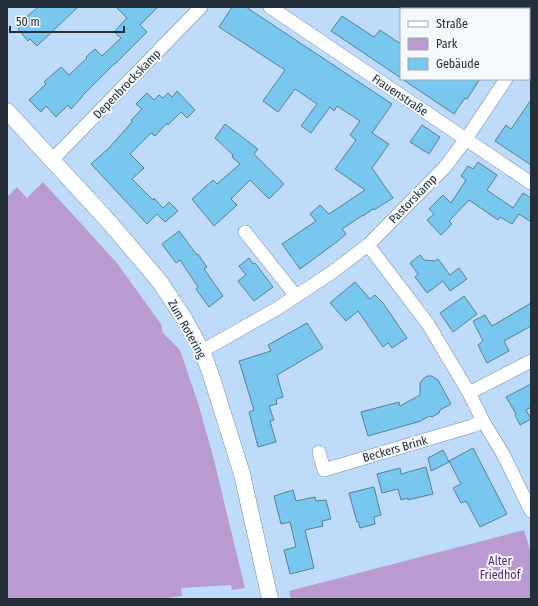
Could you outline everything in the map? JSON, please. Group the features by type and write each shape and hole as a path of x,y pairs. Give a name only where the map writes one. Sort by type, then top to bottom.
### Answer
{"street":[{"name":"Depenbrockskamp","path":"52,160 201,7"},
{"name":"Frauenstraße","path":"270,7 531,183"},
{"name":"Pastorskamp","path":"202,351 278,308 368,245 445,167 466,139 505,80"},
{"name":"Zum Rotering","path":"7,111 110,223 160,282 185,320 202,351 242,474 270,599"},
{"path":"245,232 296,296"},
{"path":"368,245 428,324 503,454 531,511"},
{"path":"469,393 531,361"},
{"name":"Beckers Brink","path":"319,452 324,470 472,426 483,421"}],"green space":[{"path":"43,182 117,263 161,324 163,333 180,350 198,403 213,456 245,588 232,590 231,585 181,588 182,596 158,599 7,599 7,197 17,187 27,198"},
{"name":"Alter Friedhof","path":"524,530 531,553 531,599 291,599 289,591"}],"building":[{"path":"38,7 78,7 37,46 30,39 28,41 18,29 26,21 24,19"},
{"path":"116,7 158,7 140,25 147,32 82,96 71,109 68,105 56,117 46,106 41,112 29,100 46,84 44,82 61,67 69,75 95,49 102,56 121,38 114,32 127,18"},
{"path":"232,7 246,7 392,104 372,133 389,144 372,168 393,198 342,229 346,234 300,269 282,244 316,221 310,214 320,205 329,214 365,190 335,169 356,140 350,135 360,121 337,106 334,111 330,107 311,133 301,126 317,104 295,89 278,112 263,101 285,70 219,27"},
{"path":"342,16 374,37 380,30 400,43 400,77 331,31"},
{"path":"403,80 479,80 467,99 465,98 454,114"},
{"path":"177,91 195,110 187,118 181,112 168,125 167,123 155,136 151,133 130,154 144,168 132,179 163,208 169,202 178,211 165,222 157,214 147,224 91,164 109,148 132,122 131,120 142,109 136,104 147,93 154,100 159,95 163,98 168,93 172,97"},
{"path":"531,100 531,165 495,141 506,125 511,129"},
{"path":"225,124 258,149 254,154 284,184 269,199 250,180 231,199 237,205 214,226 192,199 213,180 217,184 240,164 215,138"},
{"path":"422,125 440,137 429,154 410,142"},
{"path":"478,162 497,175 487,190 513,208 523,193 531,198 531,222 519,214 512,224 500,217 498,220 469,200 449,221 452,224 441,235 427,220 434,214 429,209 443,195 451,203 466,180 461,176 468,166 473,169"},
{"path":"179,231 207,267 204,269 223,296 209,307 196,289 198,287 180,260 176,263 162,244"},
{"path":"420,255 424,260 435,261 438,259 450,275 459,268 467,279 450,291 443,281 427,293 415,277 418,274 410,263"},
{"path":"249,258 253,264 255,263 273,287 254,301 238,281 246,275 239,266"},
{"path":"355,282 370,299 375,295 383,303 407,338 392,348 388,343 383,347 358,311 346,321 330,303"},
{"path":"464,296 477,314 453,332 440,313"},
{"path":"531,303 531,326 504,341 509,351 487,363 478,345 483,341 473,321 485,315 492,326"},
{"path":"307,323 323,348 277,375 283,397 276,399 277,404 269,406 274,420 270,421 276,442 258,447 249,412 254,410 239,361 271,351 268,345"},
{"path":"427,376 432,376 438,380 451,404 440,410 439,413 432,417 429,416 421,421 368,436 361,412 399,402 400,406 420,395 420,383"},
{"path":"531,384 531,407 526,410 531,419 520,425 515,415 516,414 506,397"},
{"path":"473,448 507,514 480,527 466,501 461,503 453,488 461,484 449,461"},
{"path":"443,450 449,462 431,471 428,458"},
{"path":"426,467 433,494 408,500 408,498 401,500 398,489 382,493 377,474 400,468 401,474"},
{"path":"374,487 381,515 374,517 375,524 360,528 349,493"},
{"path":"293,490 296,501 315,497 316,501 326,500 331,519 322,521 323,526 305,530 314,568 290,574 284,550 296,547 290,522 281,524 274,496"}]}
